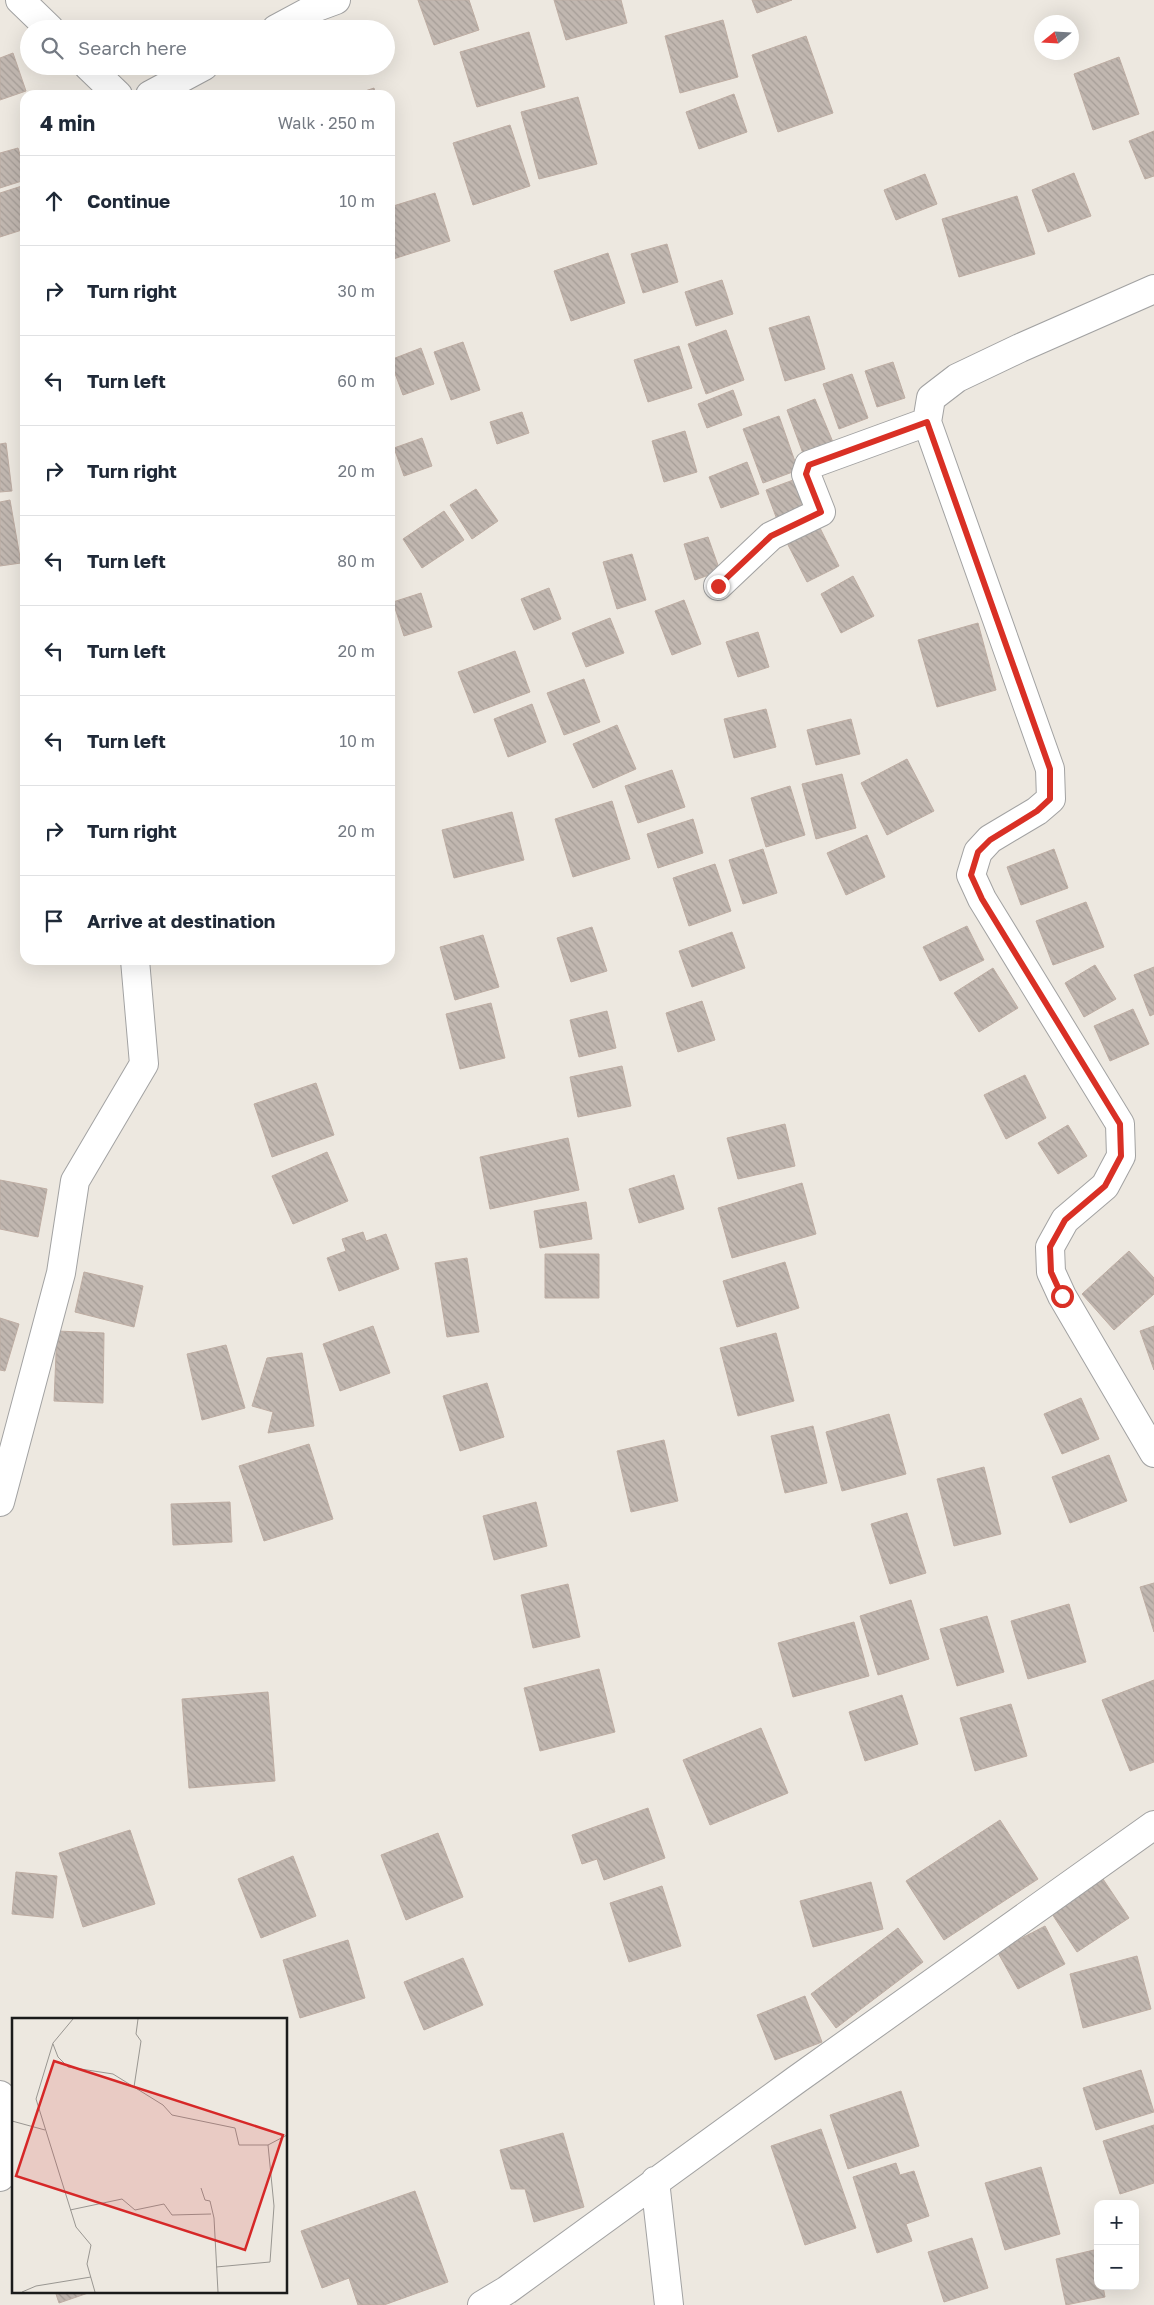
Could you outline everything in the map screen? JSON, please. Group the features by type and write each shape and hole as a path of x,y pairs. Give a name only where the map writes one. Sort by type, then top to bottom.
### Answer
{"street":[{"path":"20,0 41,20"},
{"path":"295,20 336,0"},
{"path":"97,75 113,90"},
{"path":"159,90 187,75"},
{"path":"1154,289 1020,348 958,378 931,398 927,422 1050,769 1050,799 1037,811 990,840 978,852 971,875 982,899 1120,1124 1121,1156 1105,1186 1065,1220 1050,1247 1051,1272 1062,1296 1154,1453"},
{"path":"718,586 771,536 821,512 806,474 809,465 927,422"},
{"path":"0,1498 61,1273 75,1181 144,1064 135,965"},
{"path":"482,2305 507,2290 655,2181 1154,1825"},
{"path":"0,2095 10,2158 0,2177"},
{"path":"655,2181 668,2305"}],"building":[{"path":"418,0 469,0 479,30 434,45"},
{"path":"554,0 621,0 627,23 566,40"},
{"path":"752,0 792,0 757,13"},
{"path":"723,20 738,77 680,93 665,36"},
{"path":"529,32 545,87 477,107 460,52"},
{"path":"806,36 833,113 778,132 752,55"},
{"path":"13,53 26,90 20,90 20,93 0,100 0,58"},
{"path":"1119,57 1139,114 1093,130 1074,74"},
{"path":"734,94 747,132 699,149 686,112"},
{"path":"578,97 597,164 539,179 521,112"},
{"path":"510,125 530,186 473,205 453,143"},
{"path":"1154,131 1154,176 1145,179 1129,141"},
{"path":"18,148 20,155 20,182 0,188 0,153"},
{"path":"1074,173 1091,216 1048,232 1032,190"},
{"path":"925,174 937,204 896,220 884,190"},
{"path":"20,187 20,231 0,237 0,193"},
{"path":"435,193 450,241 395,258 395,205"},
{"path":"1017,196 1035,254 959,277 942,219"},
{"path":"667,244 678,282 643,293 631,254"},
{"path":"608,253 625,303 571,321 554,271"},
{"path":"722,280 733,314 696,326 685,292"},
{"path":"809,316 825,369 785,381 769,328"},
{"path":"726,330 744,380 706,394 688,344"},
{"path":"463,342 480,390 451,400 434,352"},
{"path":"679,346 692,388 648,402 634,360"},
{"path":"421,348 434,384 403,395 395,373 395,358"},
{"path":"893,362 905,398 877,407 865,371"},
{"path":"852,374 868,418 839,429 823,384"},
{"path":"733,390 742,415 707,428 698,404"},
{"path":"815,399 835,447 805,459 787,410"},
{"path":"522,412 529,433 497,444 490,422"},
{"path":"779,416 798,470 763,483 743,429"},
{"path":"685,431 697,472 664,482 652,441"},
{"path":"422,438 432,466 404,476 395,448"},
{"path":"6,443 12,491 0,492 0,444"},
{"path":"747,462 759,494 721,508 709,477"},
{"path":"796,479 809,514 779,525 766,490"},
{"path":"476,489 498,521 472,539 450,505"},
{"path":"10,500 20,563 0,566 0,502"},
{"path":"444,511 464,540 422,568 403,539"},
{"path":"816,520 839,566 807,582 784,537"},
{"path":"708,537 720,571 695,580 684,544"},
{"path":"632,554 646,600 617,609 603,562"},
{"path":"853,576 874,616 841,633 821,594"},
{"path":"549,588 561,619 534,630 521,599"},
{"path":"421,593 432,627 404,636 395,608 395,601"},
{"path":"684,600 701,644 672,655 655,611"},
{"path":"610,618 624,653 586,667 572,633"},
{"path":"978,623 996,690 937,707 918,640"},
{"path":"758,632 769,667 738,677 726,642"},
{"path":"515,651 530,692 474,713 458,672"},
{"path":"584,679 600,722 564,735 547,693"},
{"path":"532,704 546,742 508,757 494,719"},
{"path":"766,709 776,747 734,758 724,719"},
{"path":"851,719 860,754 816,765 807,730"},
{"path":"617,725 636,769 593,788 573,744"},
{"path":"907,759 934,811 887,835 861,783"},
{"path":"672,770 685,807 638,823 625,786"},
{"path":"842,774 856,828 816,839 802,784"},
{"path":"790,786 805,835 766,847 751,798"},
{"path":"612,801 630,859 573,877 555,819"},
{"path":"512,812 524,860 454,878 442,830"},
{"path":"693,819 703,853 658,868 647,834"},
{"path":"867,835 885,877 846,895 827,853"},
{"path":"763,849 777,893 743,904 729,860"},
{"path":"1054,849 1068,888 1021,905 1007,867"},
{"path":"715,864 731,911 689,926 673,878"},
{"path":"1086,902 1104,947 1053,965 1036,921"},
{"path":"967,926 984,960 940,981 923,947"},
{"path":"592,927 607,971 571,982 557,938"},
{"path":"732,932 745,968 692,987 679,951"},
{"path":"483,935 499,987 455,1000 440,947"},
{"path":"1095,965 1116,999 1084,1017 1065,983"},
{"path":"1154,967 1154,1014 1150,1016 1134,975"},
{"path":"993,968 1018,1008 979,1032 954,993"},
{"path":"702,1001 715,1040 678,1052 666,1013"},
{"path":"491,1003 505,1058 460,1069 446,1014"},
{"path":"1133,1009 1149,1044 1110,1061 1094,1026"},
{"path":"607,1011 616,1048 579,1057 570,1020"},
{"path":"622,1066 631,1106 578,1117 570,1077"},
{"path":"1025,1075 1046,1118 1006,1139 984,1095"},
{"path":"316,1083 334,1135 272,1157 254,1104"},
{"path":"785,1124 795,1166 738,1179 727,1138"},
{"path":"1068,1125 1087,1156 1058,1174 1038,1143"},
{"path":"568,1138 579,1190 490,1209 480,1157"},
{"path":"327,1152 348,1201 293,1224 272,1176"},
{"path":"674,1175 684,1209 639,1223 629,1189"},
{"path":"0,1180 47,1189 38,1237 0,1229"},
{"path":"802,1183 816,1234 732,1258 718,1208"},
{"path":"586,1202 592,1239 540,1248 534,1211"},
{"path":"363,1232 366,1241 386,1234 399,1269 339,1291 327,1258 346,1251 342,1239"},
{"path":"1129,1251 1154,1278 1154,1294 1114,1330 1082,1294"},
{"path":"545,1254 599,1254 599,1298 545,1298"},
{"path":"467,1258 479,1332 447,1337 435,1263"},
{"path":"785,1262 799,1308 737,1327 723,1281"},
{"path":"84,1272 143,1286 134,1327 75,1312"},
{"path":"0,1318 19,1324 5,1371 0,1370"},
{"path":"373,1326 390,1373 340,1391 323,1344"},
{"path":"1154,1326 1154,1370 1140,1331"},
{"path":"57,1331 104,1333 103,1403 54,1401"},
{"path":"776,1333 794,1401 738,1416 720,1348"},
{"path":"226,1345 245,1408 202,1420 187,1354"},
{"path":"302,1353 314,1426 268,1433 273,1412 252,1406 267,1358"},
{"path":"487,1383 504,1437 460,1451 443,1396"},
{"path":"1081,1398 1099,1439 1062,1454 1044,1414"},
{"path":"889,1414 906,1474 842,1491 826,1432"},
{"path":"813,1426 827,1483 785,1493 771,1436"},
{"path":"664,1440 678,1501 631,1512 617,1451"},
{"path":"309,1444 333,1519 264,1541 239,1466"},
{"path":"1109,1455 1127,1501 1070,1523 1052,1477"},
{"path":"984,1467 1001,1534 954,1546 937,1479"},
{"path":"230,1502 232,1542 173,1545 171,1504"},
{"path":"536,1502 547,1546 494,1560 483,1516"},
{"path":"907,1513 926,1573 890,1584 871,1524"},
{"path":"1154,1583 1154,1632 1140,1587"},
{"path":"568,1584 580,1637 533,1648 521,1595"},
{"path":"911,1600 929,1659 878,1675 860,1616"},
{"path":"1069,1604 1086,1662 1028,1679 1011,1621"},
{"path":"987,1616 1004,1672 957,1686 940,1629"},
{"path":"854,1622 869,1676 793,1697 778,1643"},
{"path":"599,1669 615,1732 540,1751 524,1688"},
{"path":"1154,1680 1154,1762 1130,1771 1102,1700"},
{"path":"268,1692 275,1781 189,1788 182,1699"},
{"path":"902,1695 918,1744 865,1761 849,1712"},
{"path":"1011,1704 1027,1756 975,1771 960,1718"},
{"path":"761,1728 788,1793 710,1825 683,1760"},
{"path":"648,1808 665,1858 604,1880 597,1859 582,1864 572,1835"},
{"path":"1000,1820 1038,1879 944,1940 906,1881"},
{"path":"130,1830 155,1904 83,1927 59,1853"},
{"path":"438,1833 463,1897 406,1920 381,1855"},
{"path":"293,1856 316,1916 261,1938 238,1879"},
{"path":"16,1872 57,1876 53,1918 12,1914"},
{"path":"1103,1879 1129,1918 1077,1952 1052,1914"},
{"path":"871,1882 883,1929 813,1947 800,1901"},
{"path":"662,1886 681,1946 629,1962 610,1903"},
{"path":"1045,1926 1065,1964 1018,1989 997,1951"},
{"path":"898,1928 923,1962 836,2028 811,1994"},
{"path":"348,1940 365,1998 300,2018 283,1960"},
{"path":"1137,1956 1151,2009 1083,2028 1070,1974"},
{"path":"463,1958 483,2005 424,2030 404,1982"},
{"path":"805,1996 822,2042 775,2060 757,2015"},
{"path":"1141,2070 1154,2112 1096,2130 1083,2088"},
{"path":"901,2091 919,2146 848,2169 830,2115"},
{"path":"1154,2125 1154,2183 1120,2194 1103,2141"},
{"path":"821,2129 856,2228 805,2245 771,2146"},
{"path":"563,2133 584,2207 534,2222 525,2189 511,2189 500,2150"},
{"path":"896,2163 900,2175 914,2171 929,2216 906,2224 912,2241 877,2253 853,2177"},
{"path":"1041,2167 1060,2234 1005,2250 985,2183"},
{"path":"415,2191 448,2282 384,2305 358,2305 349,2278 322,2288 301,2231"},
{"path":"972,2238 988,2288 944,2302 928,2252"},
{"path":"1094,2250 1094,2290 1104,2290 1105,2297 1066,2305 1056,2259"},
{"path":"55,2292 91,2292 59,2303"}],"route":[{"path":"718,586 771,536 821,512 806,474 809,465 927,422 1050,769 1050,799 1037,811 990,840 978,852 971,875 982,899 1120,1124 1121,1156 1105,1186 1065,1220 1050,1247 1051,1272 1062,1296"}]}
